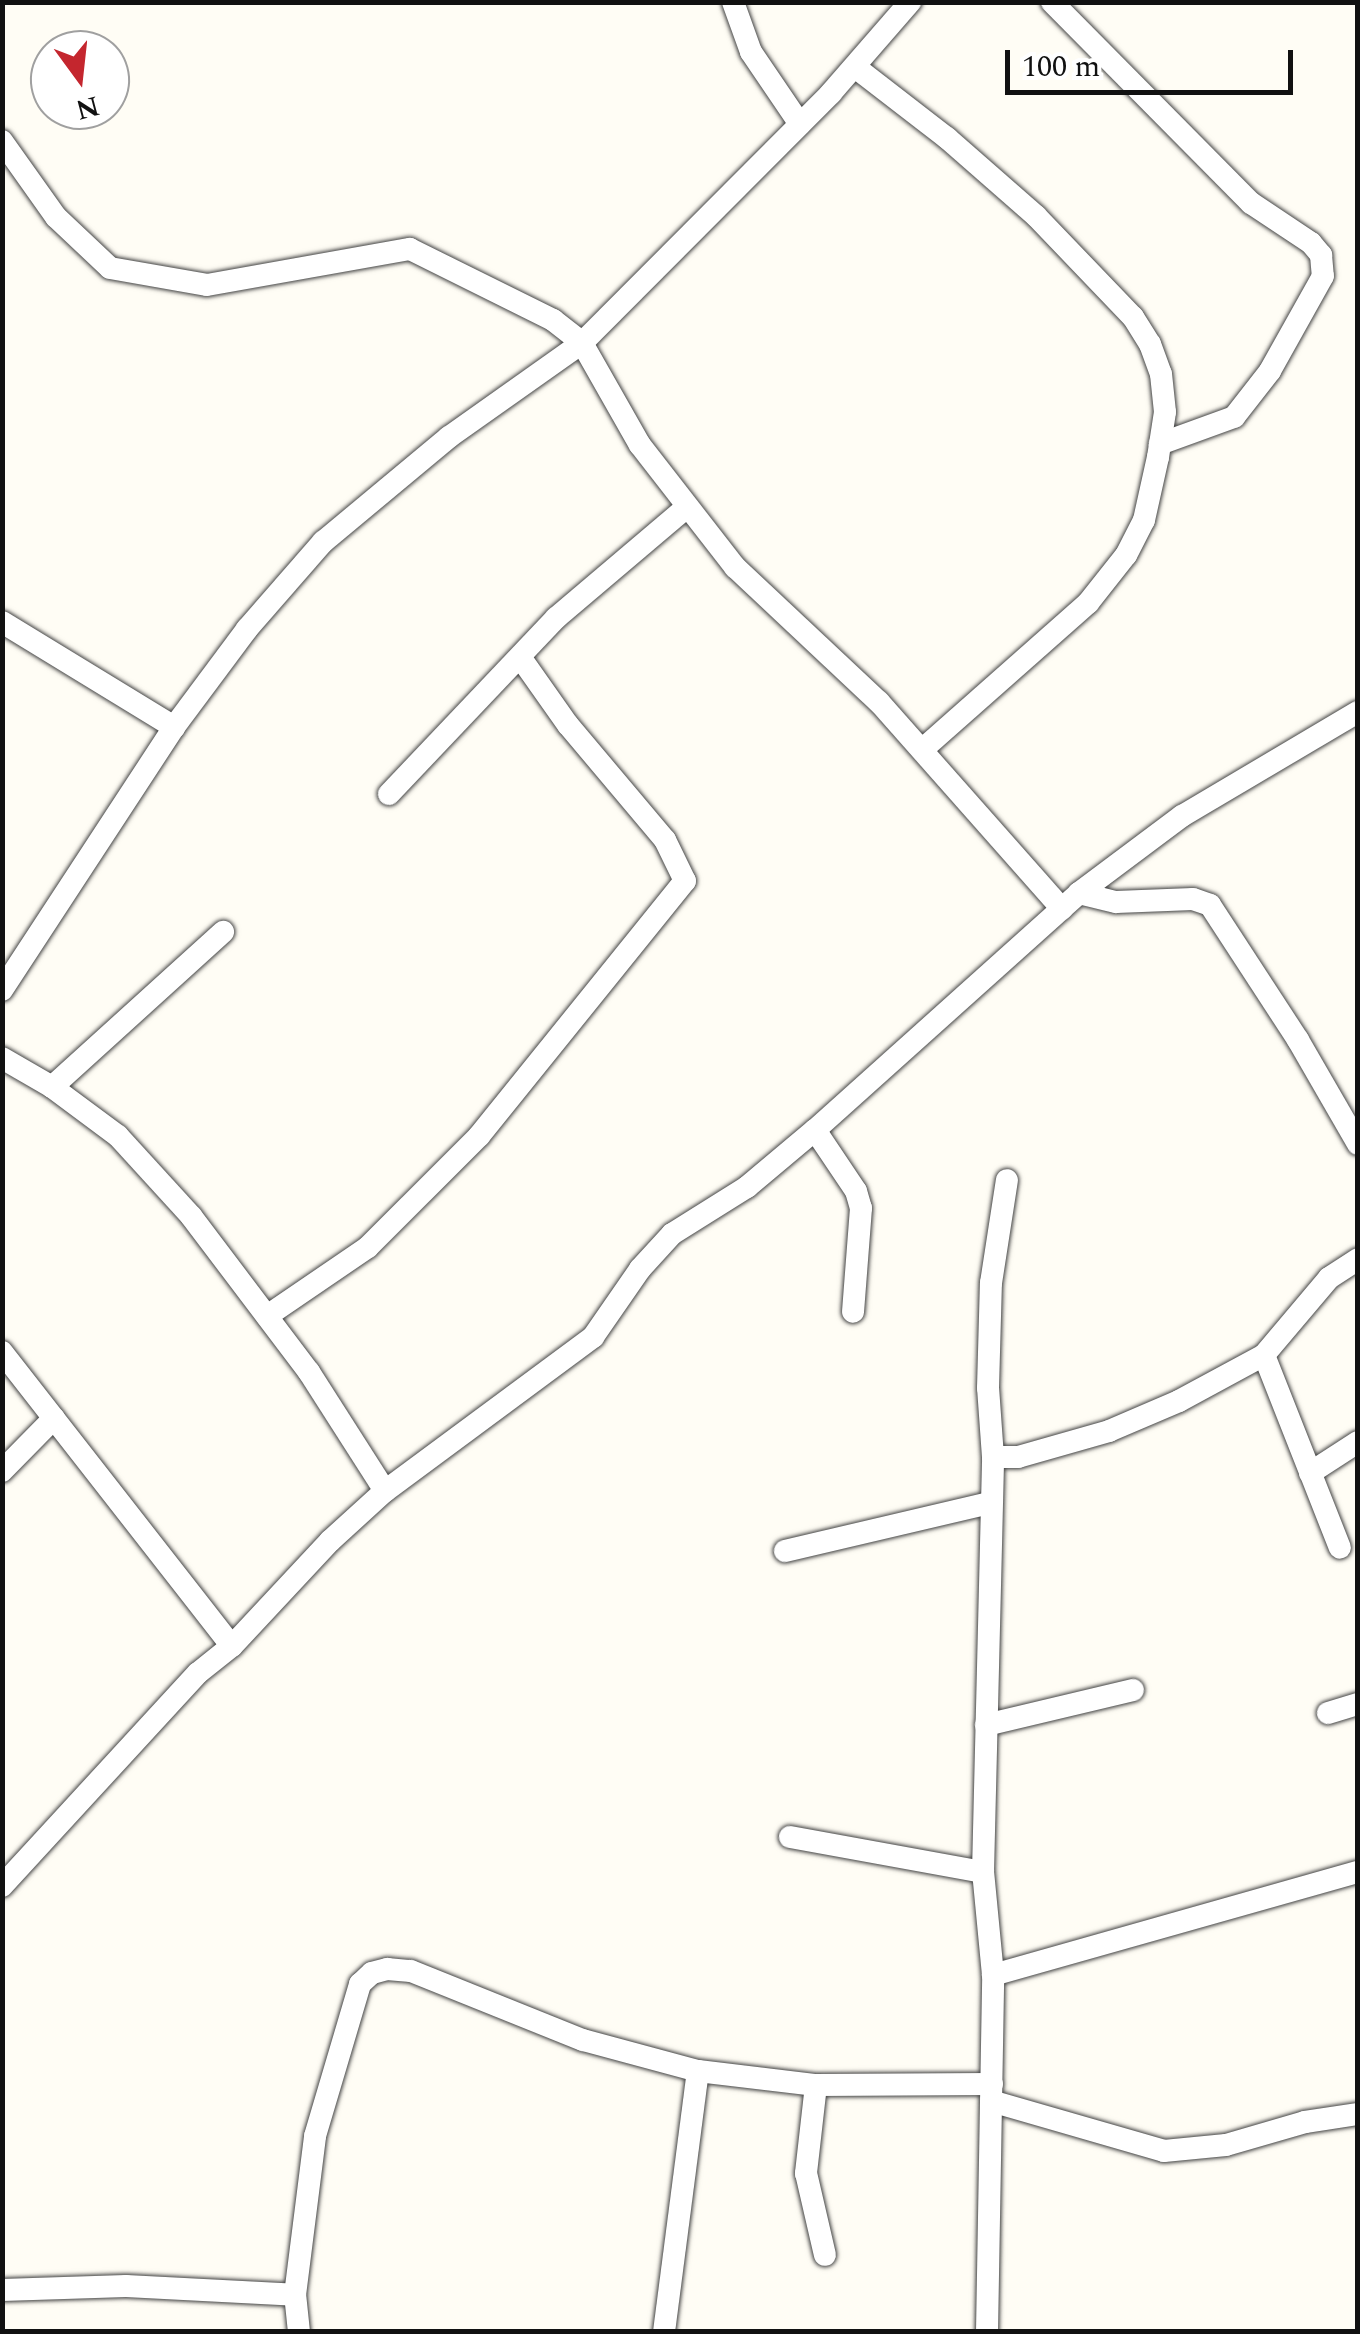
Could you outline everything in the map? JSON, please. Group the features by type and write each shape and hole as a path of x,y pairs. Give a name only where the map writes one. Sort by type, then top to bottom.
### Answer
{"street":[{"path":"733,2 751,52 800,124"},
{"path":"2,990 174,728 246,629 323,542 450,437 582,343 855,67 910,2"},
{"path":"1052,2 1252,203 1312,243 1321,255 1323,276 1270,371 1234,416 1160,444"},
{"path":"855,67 946,138 1036,216 1132,317 1150,344 1161,374 1165,412 1144,520 1105,584 922,749"},
{"path":"2,141 56,217 110,268 207,285 410,249 528,306 582,343 640,445 736,567 1070,900 1193,898 1210,905 1298,1040 1358,1144"},
{"path":"388,794 556,618 688,507"},
{"path":"2,622 174,728"},
{"path":"267,1316 368,1247 479,1136 684,881 666,840 568,725 520,657"},
{"path":"2,1886 198,1672 232,1646 330,1541 386,1491 593,1337 640,1269 672,1234 747,1187 815,1130 1003,956 1070,900 1182,816 1358,712"},
{"path":"52,1087 224,932"},
{"path":"2,1058 52,1087 118,1136 191,1216 267,1316 386,1491"},
{"path":"815,1130 856,1191 861,1208 853,1312"},
{"path":"986,2332 993,1976 983,1872 993,1458 988,1388 991,1283 1007,1180"},
{"path":"993,1458 1018,1457 1109,1431 1179,1401 1264,1354 1330,1278 1358,1259"},
{"path":"2,1352 232,1646"},
{"path":"1264,1354 1340,1548"},
{"path":"2,1471 54,1418"},
{"path":"1310,1473 1358,1442"},
{"path":"785,1550 990,1502"},
{"path":"986,1725 1133,1690"},
{"path":"1328,1713 1358,1704"},
{"path":"790,1837 983,1872"},
{"path":"993,1976 1358,1872"},
{"path":"299,2332 295,2295 315,2136 360,1984 372,1973 387,1968 412,1971 584,2040 698,2072 816,2085 991,2092 1164,2151 1226,2145 1304,2122 1358,2114"},
{"path":"664,2332 698,2072"},
{"path":"816,2085 806,2174 825,2255"},
{"path":"2,2290 126,2286 295,2295"}]}
